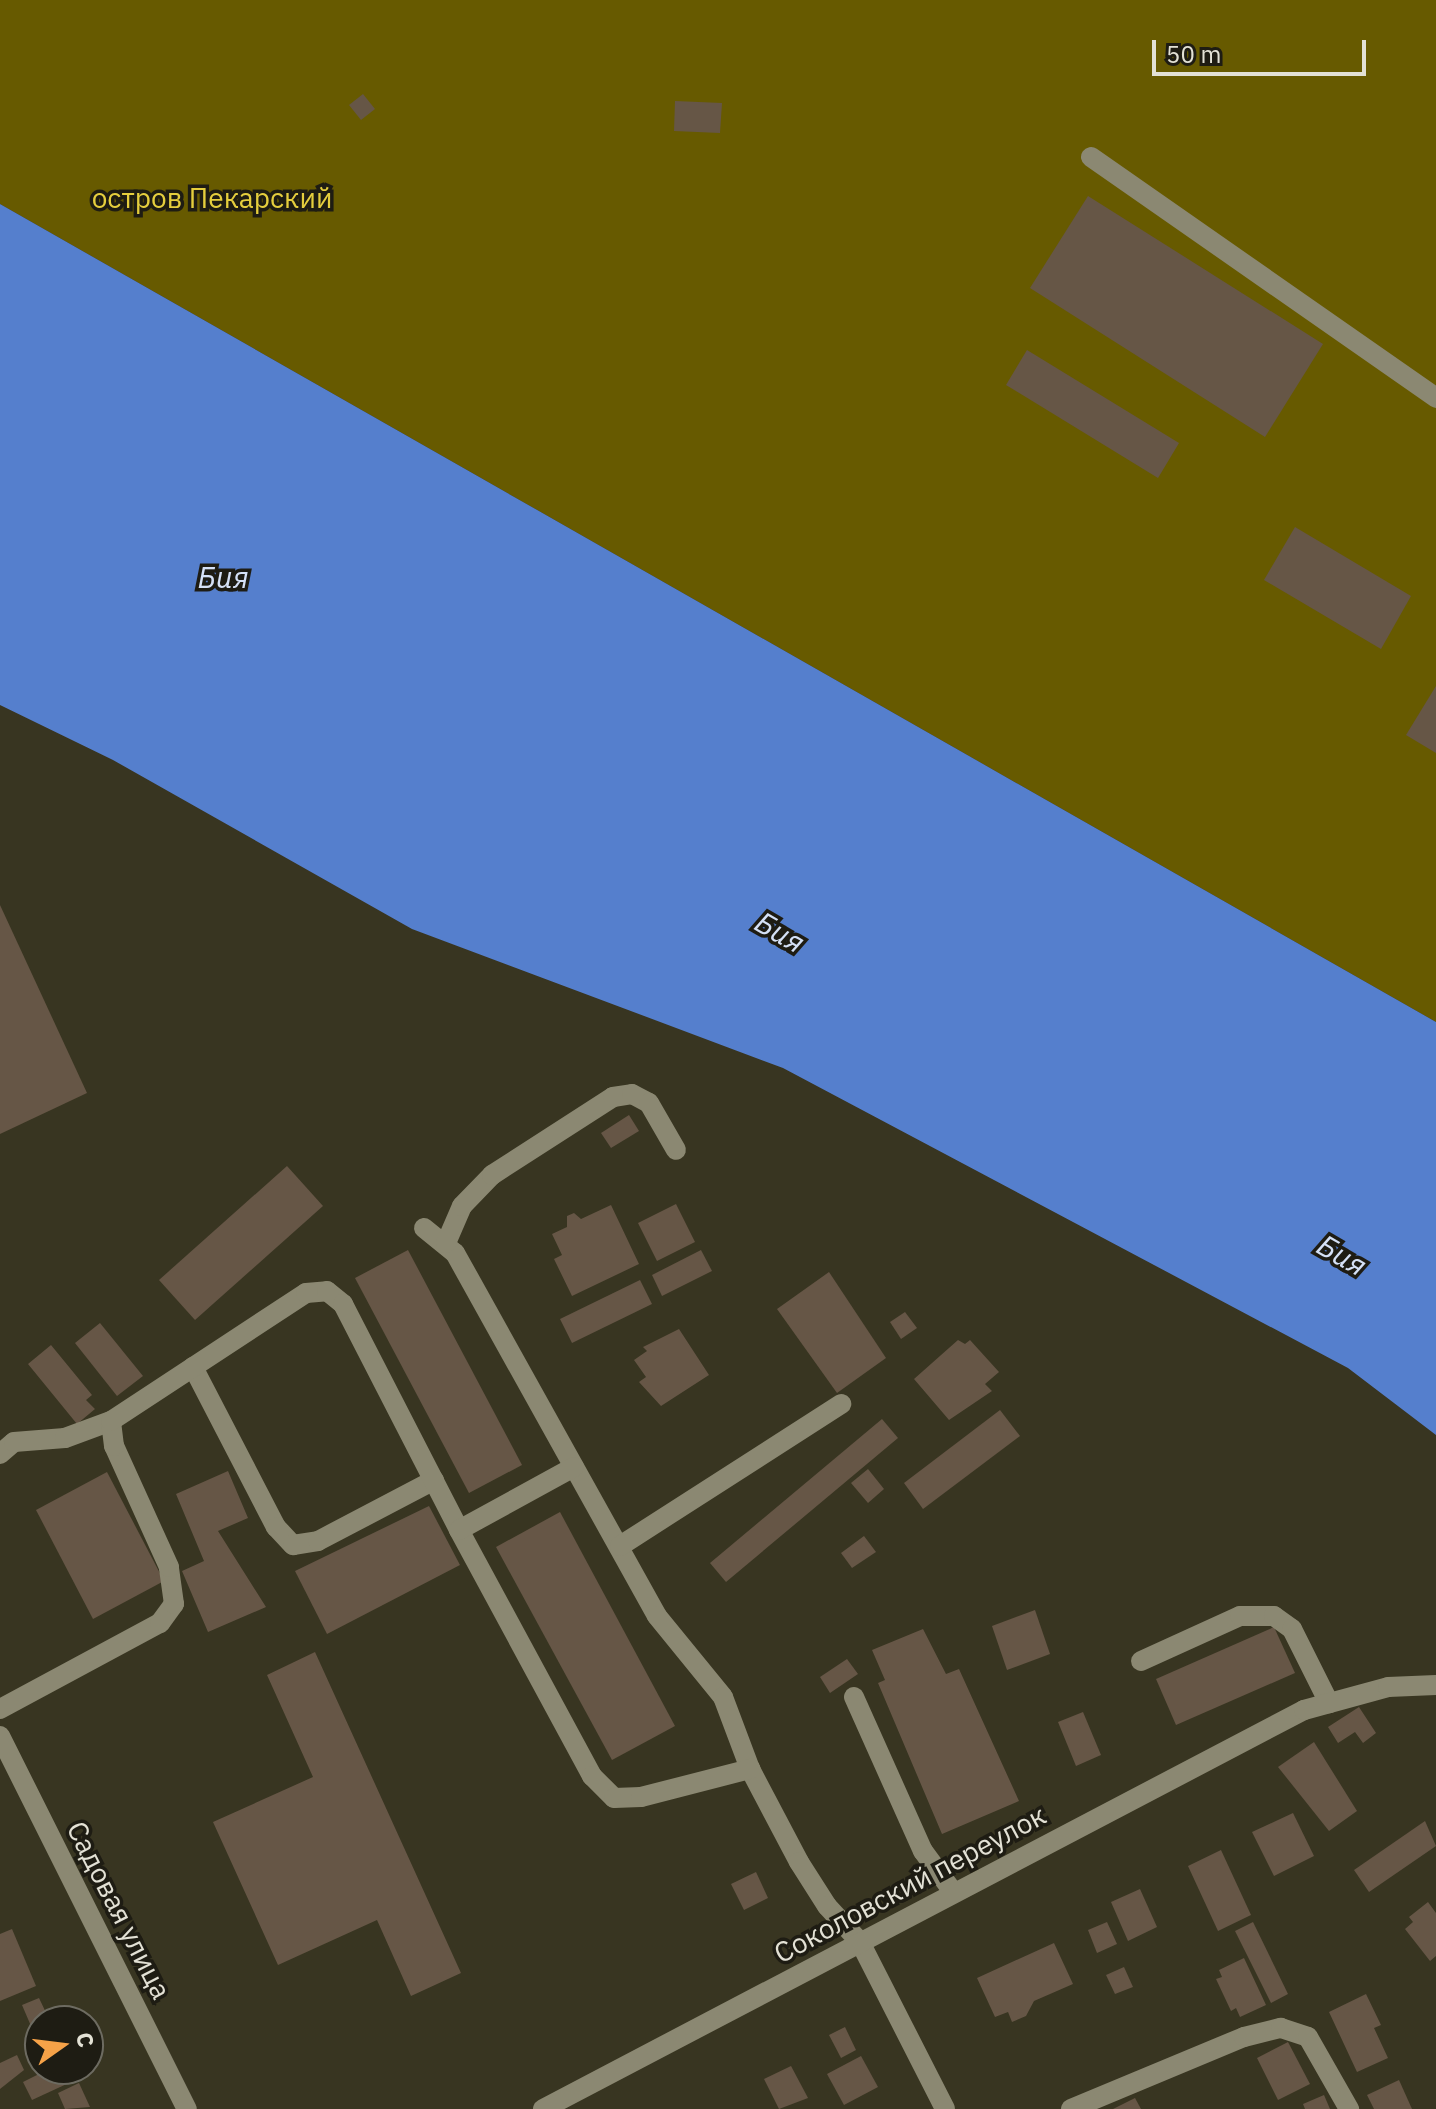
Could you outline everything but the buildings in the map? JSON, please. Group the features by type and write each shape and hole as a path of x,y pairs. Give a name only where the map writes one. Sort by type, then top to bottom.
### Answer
{"street":[{"path":"1091,157 1436,398"},
{"path":"446,1243 462,1206 492,1175 613,1097 632,1094 649,1103 676,1150"},
{"path":"424,1228 446,1243 657,1616 723,1697 750,1769 806,1873 860,1942 945,2109"},
{"path":"0,1454 14,1442 65,1438 111,1421 306,1293 327,1291 343,1304 459,1530 592,1776 614,1798 641,1797 750,1769"},
{"path":"193,1367 276,1527 293,1545 318,1541 434,1480"},
{"path":"620,1546 841,1404"},
{"path":"0,1709 160,1623 174,1604 169,1567 114,1446 111,1421"},
{"path":"459,1530 574,1467"},
{"path":"1141,1661 1240,1616 1274,1616 1292,1629 1329,1703"},
{"name":"Соколовский переулок","path":"543,2109 1304,1710 1388,1687 1436,1685"},
{"path":"854,1697 923,1851 954,1893"},
{"name":"Садовая улица","path":"0,1736 187,2109"},
{"path":"1071,2109 1244,2037 1281,2028 1308,2037 1349,2109"}],"green space":[{"name":"остров Пекарский","path":"0,0 1436,0 1436,1022 0,204"}],"water":[{"name":"Бия","path":"0,204 1436,1022 1436,1435 1348,1368 783,1068 412,929 113,760 0,705"}]}
